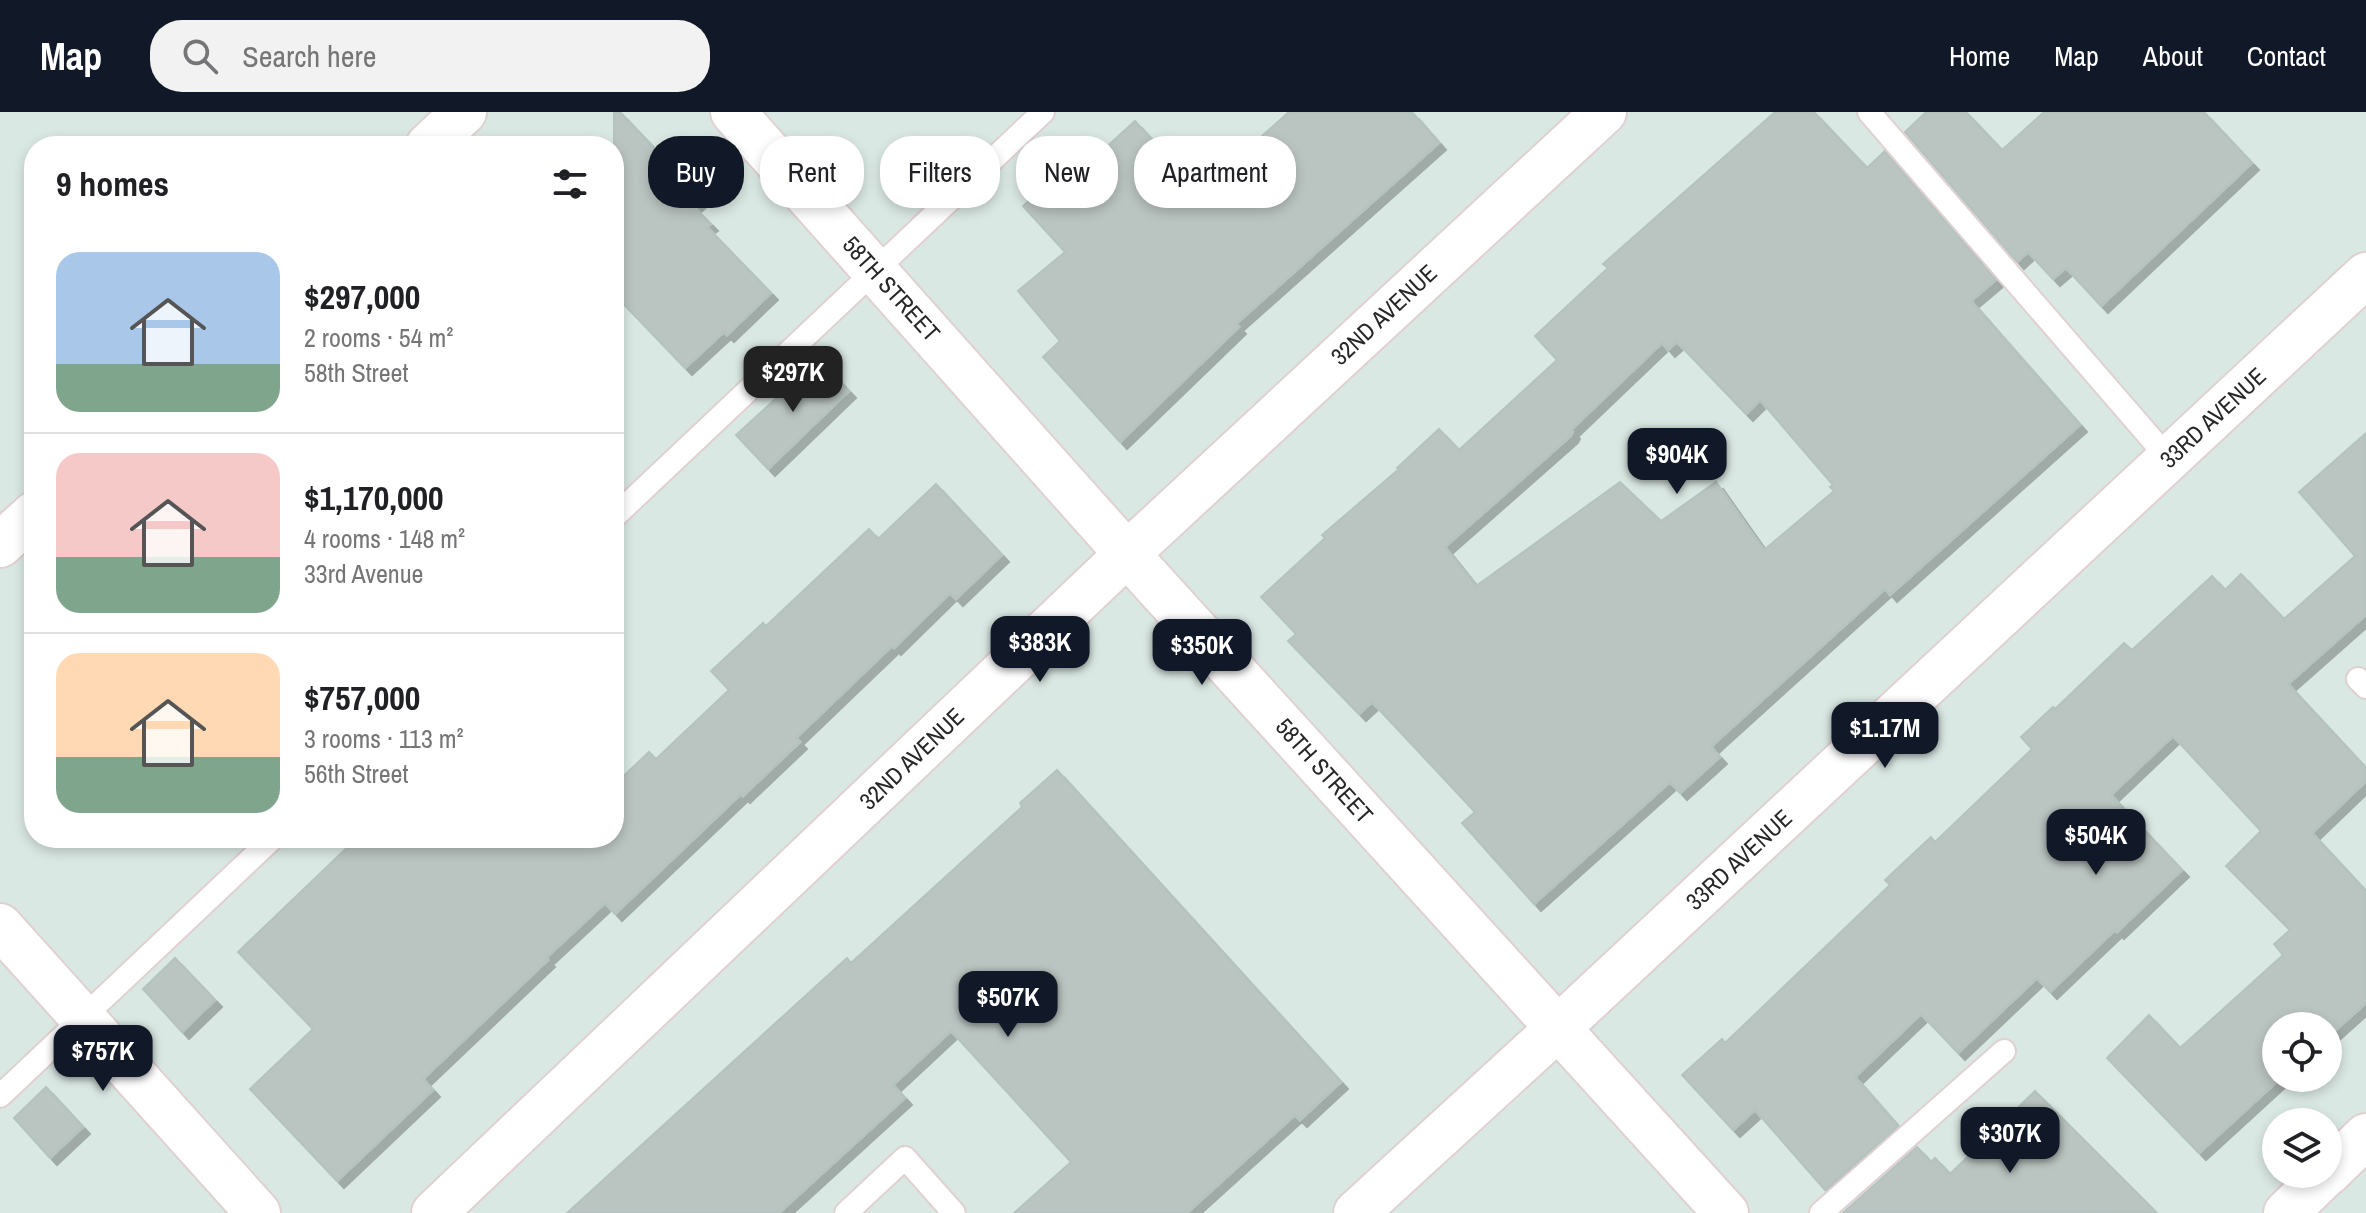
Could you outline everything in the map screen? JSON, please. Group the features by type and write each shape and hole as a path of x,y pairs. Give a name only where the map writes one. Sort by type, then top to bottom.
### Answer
{"street":[{"path":"439,136 464,112"},
{"name":"58TH STREET","path":"733,112 1127,554 1726,1213"},
{"name":"32ND AVENUE","path":"434,1213 1127,554 1604,112"},
{"name":"33RD AVENUE","path":"1356,1213 2366,275"},
{"path":"0,545 24,523"},
{"path":"0,926 258,1213"},
{"path":"2342,1159 2366,1136"},
{"path":"2286,1213 2312,1188"}],"lane":[{"path":"624,508 1043,112"},
{"path":"1869,112 2169,459"},
{"path":"0,1096 262,848"},
{"path":"1821,1213 2004,1051"},
{"path":"846,1213 905,1158 954,1213"}],"building":[{"path":"614,112 620,112 648,141 648,208 695,208 711,224 707,227 771,293 727,335 724,332 685,368 624,304 624,136 614,136"},
{"path":"1289,112 1412,112 1439,143 1236,324 1239,327 1120,442 1043,357 1060,341 1018,291 1065,252 1025,208 1118,208 1118,136 1135,121 1149,136 1134,136 1134,208 1296,208 1296,136 1262,136"},
{"path":"1775,112 1814,112 1867,168 1885,151 1996,280 1971,301 2080,425 1890,595 1885,589 1715,743 1711,747 1720,757 1680,793 1670,782 1534,904 1462,823 1475,812 1372,702 1359,714 1288,641 1296,634 1261,597 1325,538 1322,535 1399,469 1439,429 1459,450 1557,360 1535,336 1608,268 1603,264","holes":["1677,342 1746,414 1760,400 1833,485 1830,487 1834,491 1764,550 1716,482 1661,521 1620,482 1476,586 1445,547 1571,436 1571,430 1662,343 1668,350"]},
{"path":"1926,112 1966,112 2002,150 2044,112 2204,112 2252,163 2101,306 2066,268 2053,279 2028,252 2017,262 1905,132"},
{"path":"819,359 849,391 768,469 736,435"},
{"path":"2366,433 2366,615 2288,684 2366,768 2366,781 2312,833 2366,891 2366,1003 2342,1024 2342,1012 2262,1012 2262,1092 2266,1092 2199,1153 2107,1058 2149,1015 2180,1048 2283,955 2274,944 2290,930 2226,866 2261,831 2173,736 2111,795 2182,870 2050,992 2037,978 1958,1053 1921,1014 1855,1077 1898,1126 1825,1190 1755,1110 1733,1130 1682,1075 1722,1039 1725,1043 1890,885 1885,880 1931,837 1935,842 2032,749 2021,737 2053,707 2055,709 2124,643 2132,650 2212,576 2225,590 2241,574 2284,619 2355,556 2299,492"},
{"path":"936,484 1002,555 956,599 950,593 894,648 892,646 796,738 800,742 615,914 605,903 546,958 548,960 423,1079 433,1090 337,1181 250,1089 313,1029 238,952 347,848 624,848 624,776 649,752 656,759 729,690 711,671 763,623 766,626 869,529 878,539"},
{"path":"1057,770 1341,1082 1300,1120 1295,1115 1187,1213 1014,1213 1071,1162 951,1031 893,1085 905,1098 779,1213 567,1213 847,958 851,963 1022,807 1020,803"},
{"path":"175,958 215,1000 182,1032 143,989"},
{"path":"46,1087 83,1127 50,1158 14,1118"},
{"path":"2035,1091 2157,1213 1844,1212 1917,1147 1931,1162 1935,1158 1950,1174"}]}
